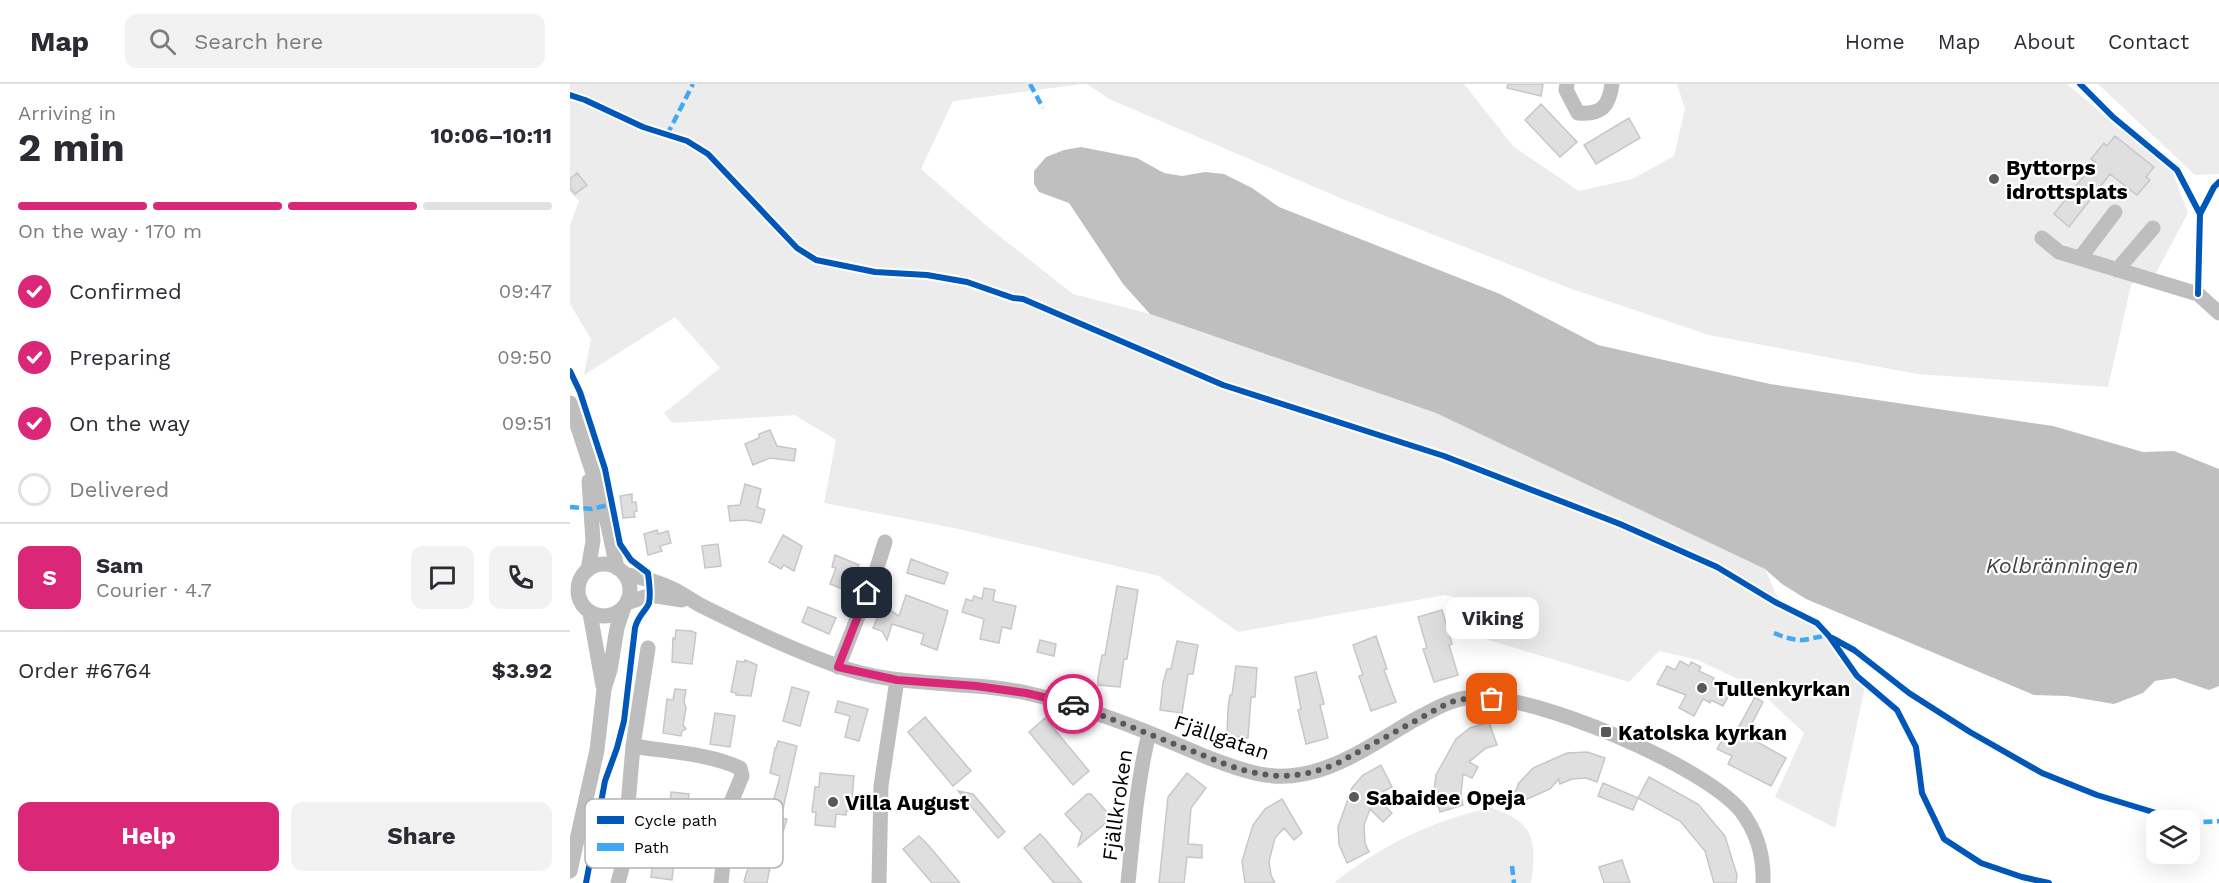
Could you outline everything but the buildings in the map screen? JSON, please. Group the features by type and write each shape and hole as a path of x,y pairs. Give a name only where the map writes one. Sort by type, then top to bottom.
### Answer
{"street":[{"path":"1566,84 1566,90 1578,113 1589,114 1602,109 1610,99 1612,84"},
{"path":"2080,258 2115,212"},
{"path":"2117,270 2153,228"},
{"path":"2042,238 2059,252 2198,294 2219,313"},
{"path":"570,403 604,507 620,571 629,585 604,689 597,750 586,799"},
{"path":"588,460 593,541 579,579 578,596 589,611 604,689"},
{"path":"838,667 885,542"},
{"path":"579,579 600,564 620,571"},
{"name":"Fjällgatan","path":"620,571 674,589 697,603 768,637 838,667 897,680 976,686 1026,693 1078,706 1253,773 1279,777 1299,776 1336,764 1450,702 1475,697 1513,701 1532,706 1577,720 1624,740 1698,777 1720,791 1739,809 1750,825 1759,846 1763,883"},
{"name":"Fjällgatan","path":"625,605 650,595 697,603"},
{"path":"570,607 589,611 599,616 608,616 617,613 625,605"},
{"path":"629,799 633,746 648,648"},
{"path":"879,883 881,786 897,680"},
{"name":"Fjällkroken","path":"1128,883 1143,757 1149,733"},
{"path":"633,746 708,758 740,768 742,776 732,799"},
{"path":"570,871 585,804"},
{"path":"618,883 622,868"},
{"path":"721,883 723,868"}],"shaded area":[{"path":"570,84 1082,84 953,101 921,169 988,227 1073,294 1150,314 1436,413 1765,569 1783,610 1827,634 1866,682 1835,828 1775,797 1804,733 1756,688 1698,660 1659,651 1629,682 1485,639 1484,604 1445,595 1238,632 1159,576 954,528 824,503 836,440 795,415 672,423 664,413 720,368 675,317 584,375 591,339 570,304 570,225 579,201 570,192"},
{"path":"1087,84 1464,84 1514,147 1579,191 1632,179 1674,156 1685,109 1677,84 2067,84 2172,171 2188,213 2156,273 2143,270 2131,285 2108,387 1917,374 1709,335 1572,289 1345,200 1109,99"},
{"path":"2098,84 2219,84 2219,174 2195,175"},
{"path":"1492,808 1517,820 1530,835 1533,845 1531,883 1334,883 1389,846 1409,836 1450,819"}],"water":[{"name":"Kolbränningen","path":"1081,147 1137,158 1164,173 1182,176 1205,172 1224,174 1252,188 1279,207 1500,294 1598,345 1770,384 2053,426 2143,452 2174,451 2219,469 2219,686 2209,690 2174,678 2155,681 2143,693 2114,704 2067,696 2034,695 1806,599 1782,584 1765,569 1436,413 1150,314 1123,284 1069,203 1039,192 1034,184 1034,171 1046,157"}],"marked path":[{"path":"667,135 693,84"},
{"path":"1030,84 1043,108"},
{"path":"570,507 591,509 613,504"},
{"path":"1774,633 1799,640 1832,638"},
{"path":"2200,822 2219,821"},
{"path":"1512,866 1514,883"}],"cycle path":[{"path":"2080,84 2113,117 2177,170 2200,214"},
{"path":"570,95 643,127 687,141 708,154 797,248 816,260 875,272 927,275 967,282 1013,298 1023,299 1223,385 1444,456 1620,524 1717,567 1775,602 1817,623 1857,676 1897,710 1916,747 1922,793 1944,839 1981,863 2022,877 2049,883"},
{"path":"2198,294 2200,214 2219,182"},
{"path":"570,371 580,392 605,469 620,544 631,560 648,573 650,592 649,603 635,628 624,721 602,799"},
{"path":"1832,638 1854,650 1909,693 1970,732 2042,773 2097,795 2146,810"},
{"path":"586,883 589,868"}],"way so far":[{"path":"1073,704 1230,766 1279,777 1299,776 1336,764 1450,702 1475,697 1492,699"}],"place":[{"name":"Byttorps idrottsplats","path":"1994,179"},
{"name":"Tullenkyrkan","path":"1702,688"},
{"name":"Viking","path":"1492,699"},
{"name":"Katolska kyrkan","path":"1606,732"},
{"name":"Sabaidee Opeja","path":"1354,797"},
{"name":"Villa August","path":"833,802"}],"route":[{"path":"867,593 838,667 897,680 976,686 1026,693 1073,704"}]}
